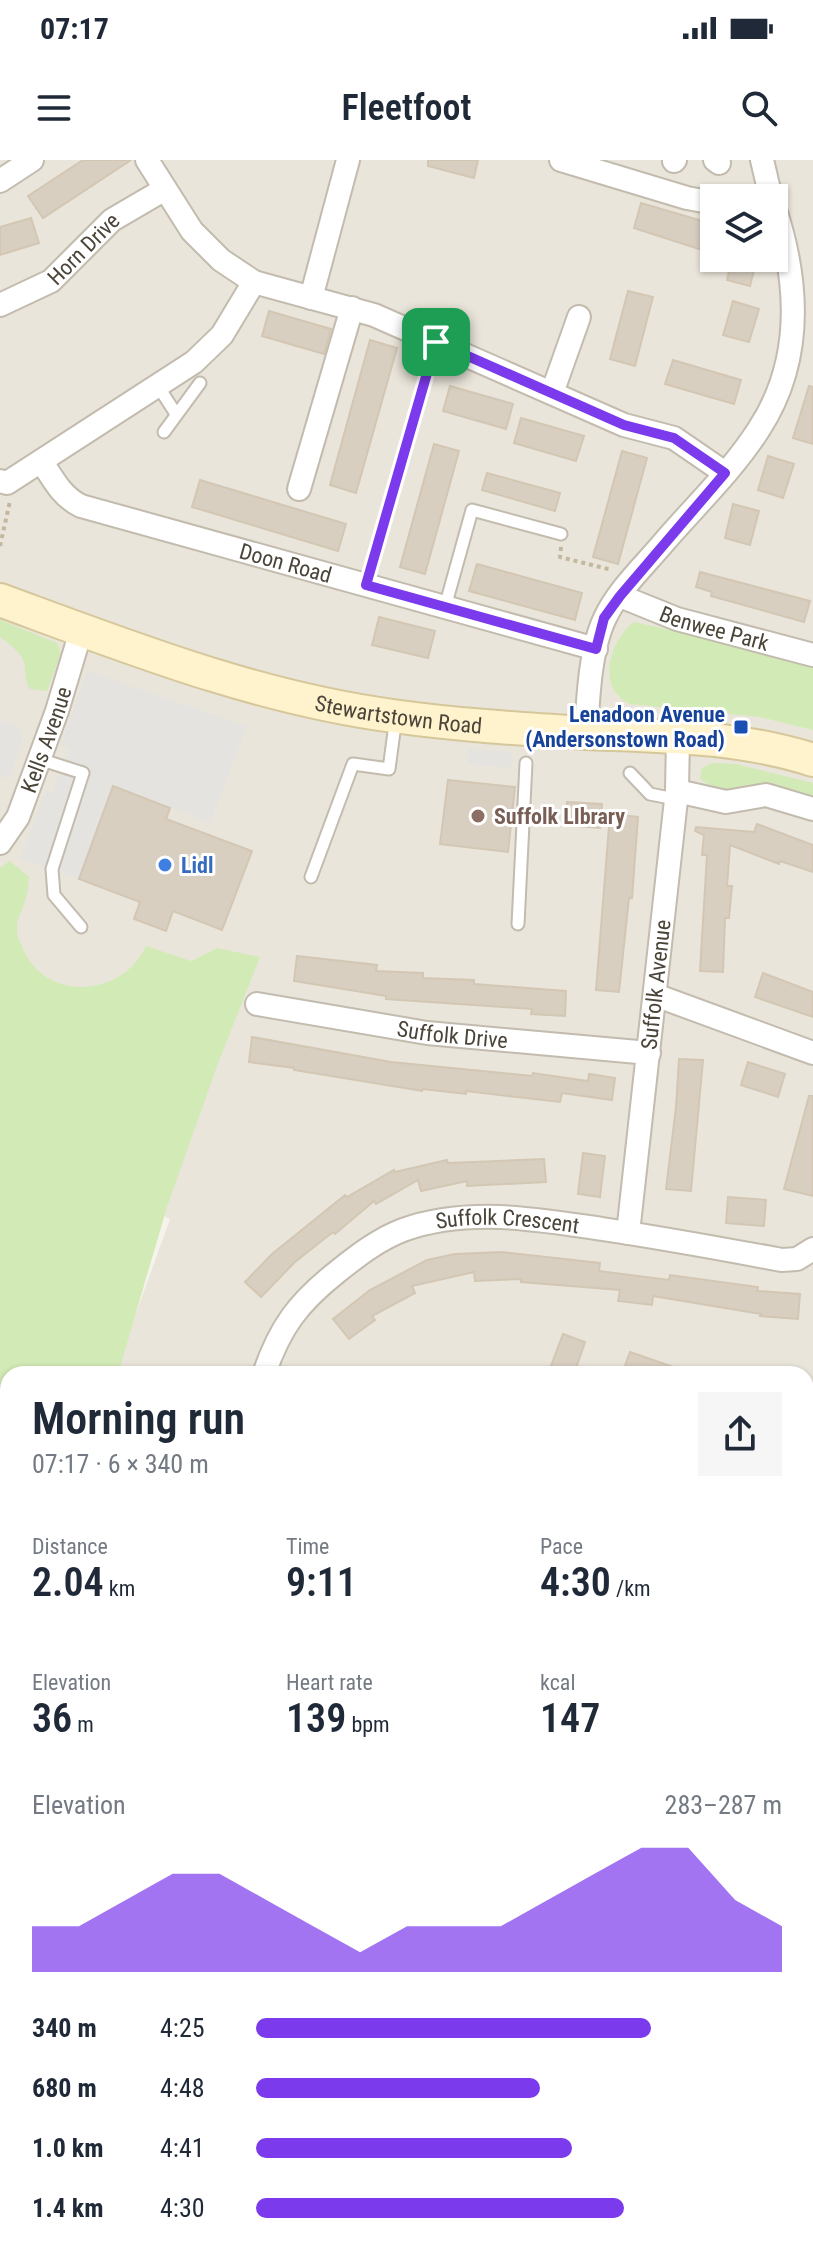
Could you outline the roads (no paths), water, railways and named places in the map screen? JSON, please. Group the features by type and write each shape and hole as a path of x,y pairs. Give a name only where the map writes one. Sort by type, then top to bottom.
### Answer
{"main road":[{"name":"Stewartstown Road","path":"0,600 143,653 314,703 396,717 586,733 678,736 738,743 813,760"}],"street":[{"path":"0,181 32,160"},
{"path":"147,160 192,231 206,247 254,282 352,308 624,425 674,438 725,473"},
{"path":"311,298 348,160"},
{"path":"561,160 700,200"},
{"path":"762,160 765,184"},
{"name":"Horn Drive","path":"0,305 51,281 112,220 165,189"},
{"path":"586,733 596,649 604,618 761,427 782,379 788,358 795,301 788,256"},
{"path":"3,482 42,462 212,347 254,282"},
{"path":"299,489 352,308"},
{"path":"552,393 579,317"},
{"name":"Doon Road","path":"42,462 60,490 70,501 81,506 596,649"},
{"name":"Benwee Park","path":"626,589 677,619 813,655"},
{"name":"Kells Avenue","path":"0,843 18,817 81,631"},
{"name":"Suffolk Avenue","path":"628,1233 676,795 678,736"},
{"path":"676,795 726,802 766,795 813,809"},
{"path":"655,995 813,1053"},
{"name":"Suffolk Drive","path":"257,1004 427,1033 649,1053"},
{"name":"Suffolk Crescent","path":"267,1366 281,1330 305,1301 358,1255 402,1231 463,1218 517,1218 628,1233 782,1260 797,1259 813,1249"}],"lane":[{"path":"164,432 200,383"},
{"path":"158,386 176,414"},
{"path":"445,607 472,510 561,534"},
{"path":"311,877 353,764 389,769 396,717"},
{"path":"39,759 83,773 52,869 54,895 81,927"},
{"path":"518,924 526,763"},
{"path":"630,773 650,794 676,795"}],"place":[{"name":"Lenadoon Avenue (Andersonstown Road)","path":"741,727"},
{"name":"Suffolk LIbrary","path":"478,816"},
{"name":"Lidl","path":"165,865"}]}
